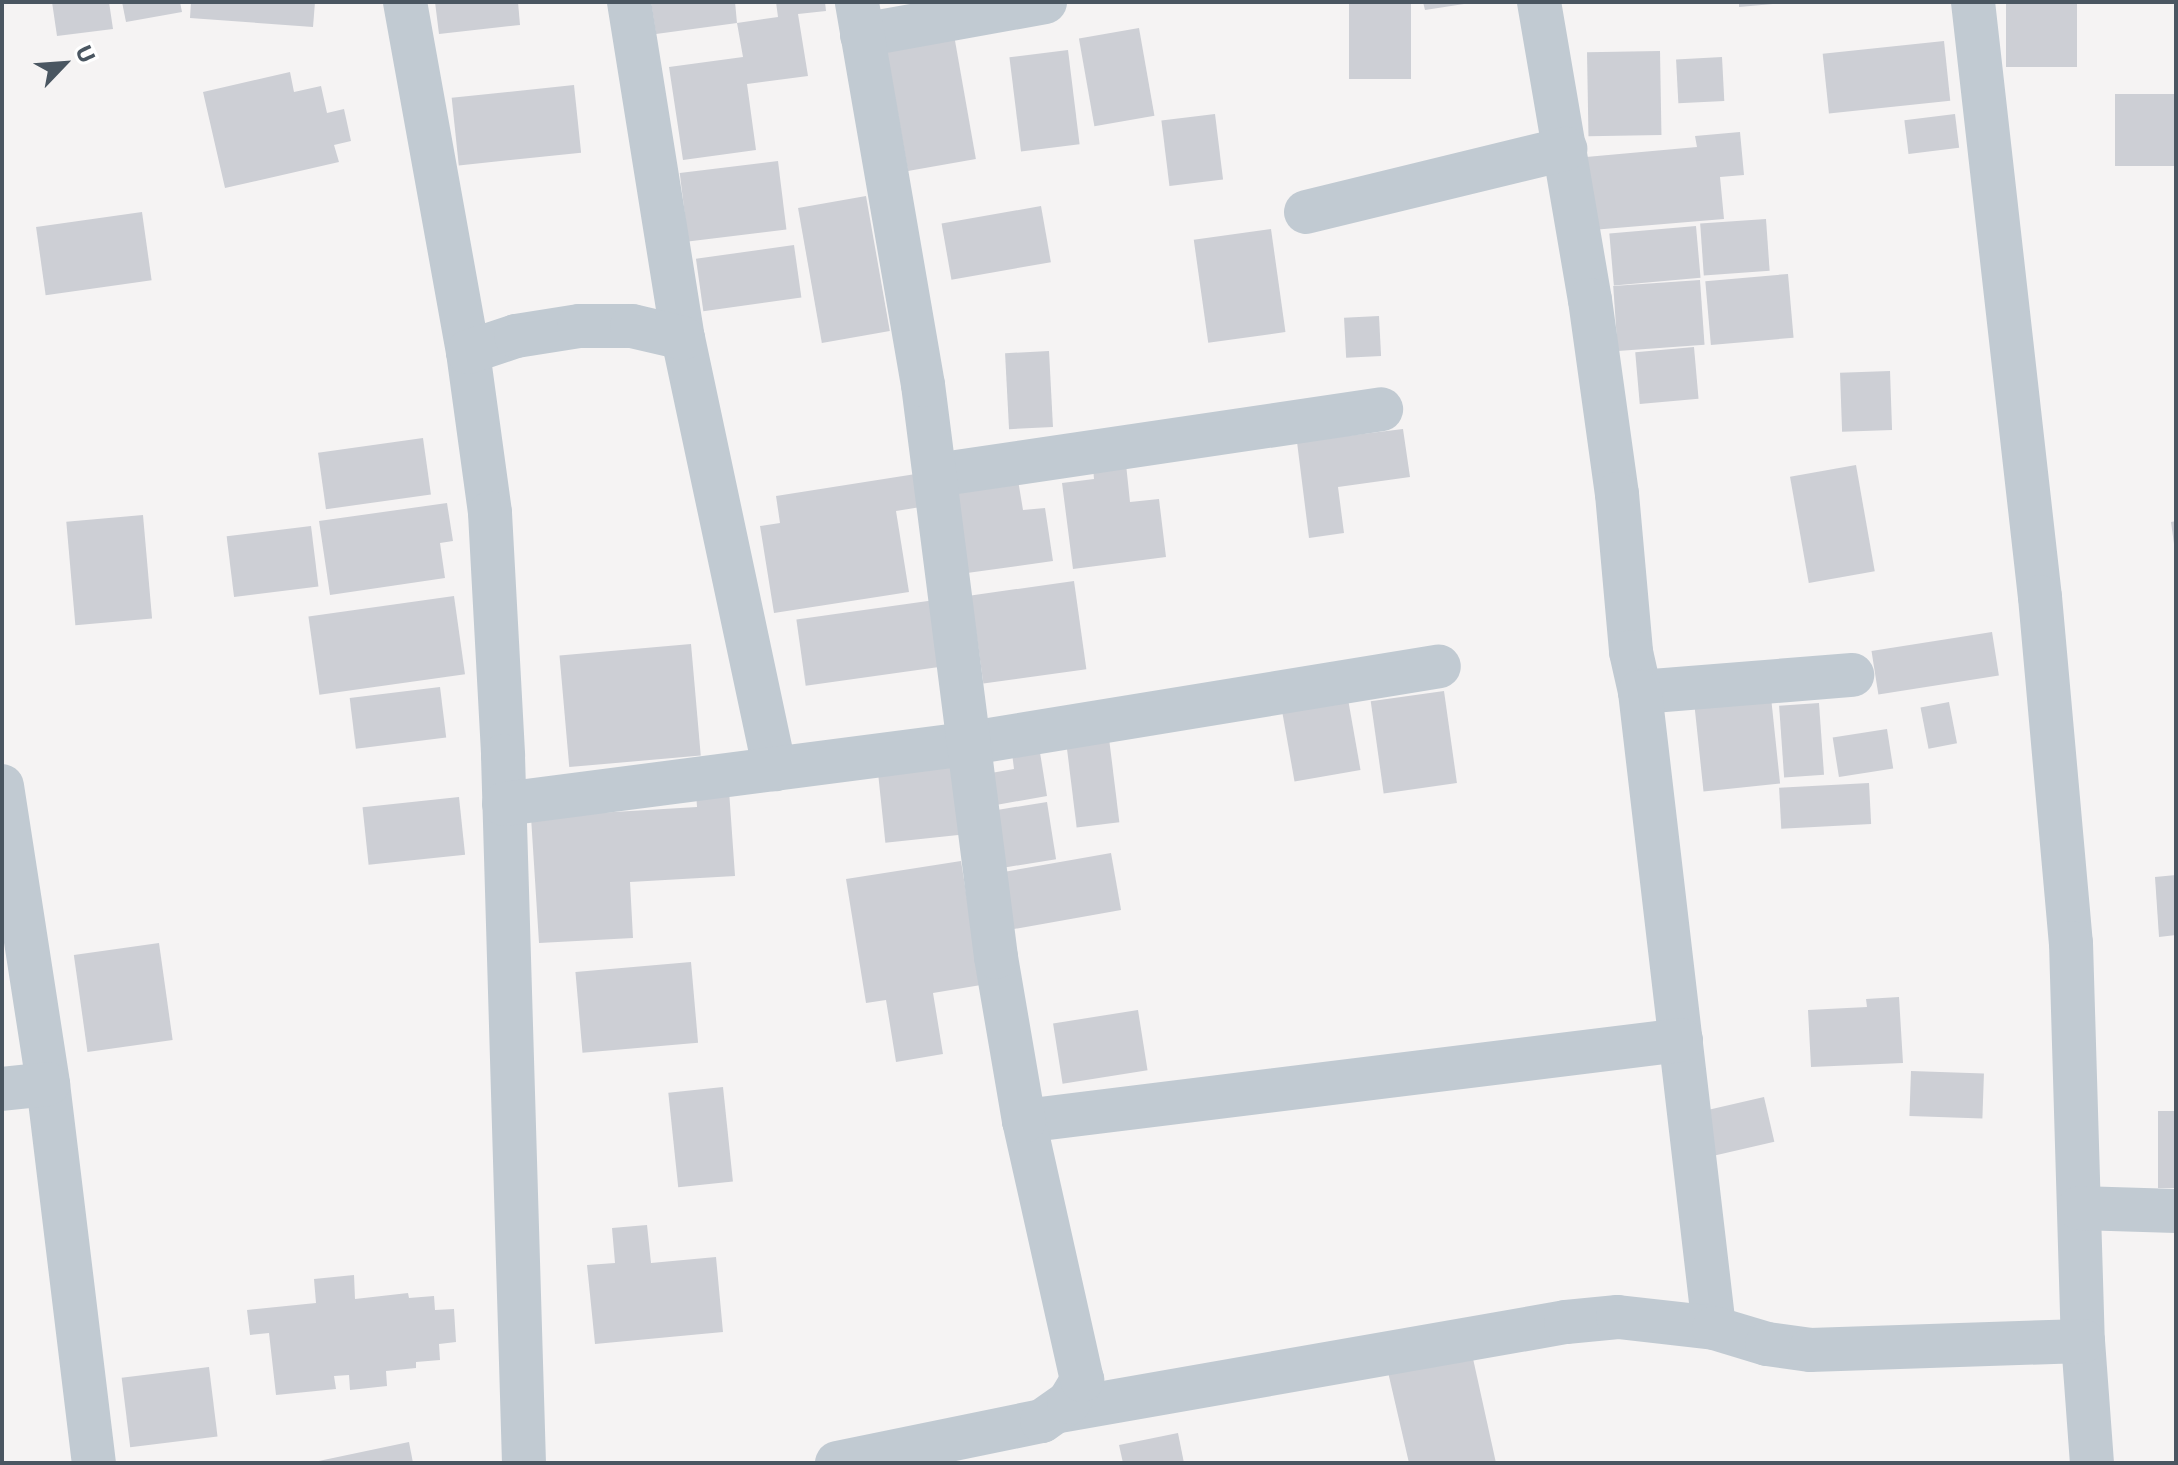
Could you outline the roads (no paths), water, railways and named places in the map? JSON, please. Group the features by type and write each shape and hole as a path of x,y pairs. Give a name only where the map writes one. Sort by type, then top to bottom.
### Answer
{"street":[{"path":"405,2 468,352 490,513 504,804 524,1463"},
{"path":"629,2 683,338 775,769"},
{"path":"1045,2 859,18 936,475 996,957 1024,1121 1082,1380 1059,1411"},
{"path":"1539,2 1565,149 1617,494 1631,652 1640,692 1714,1328"},
{"path":"1973,2 2040,597 2071,943 2083,1341 2092,1463"},
{"path":"1306,212 1565,149"},
{"path":"468,352 516,336 579,326 632,326 683,338"},
{"path":"936,475 1381,409"},
{"path":"504,804 971,743 1439,666"},
{"path":"1640,692 1852,675"},
{"path":"2,786 48,1084 94,1463"},
{"path":"1024,1121 1681,1040"},
{"path":"2,1089 48,1084"},
{"path":"2079,1208 2176,1211"},
{"path":"837,1463 1042,1421 1059,1411 1566,1322 1618,1317 1714,1328 1767,1344 1810,1350 2083,1341"}]}
